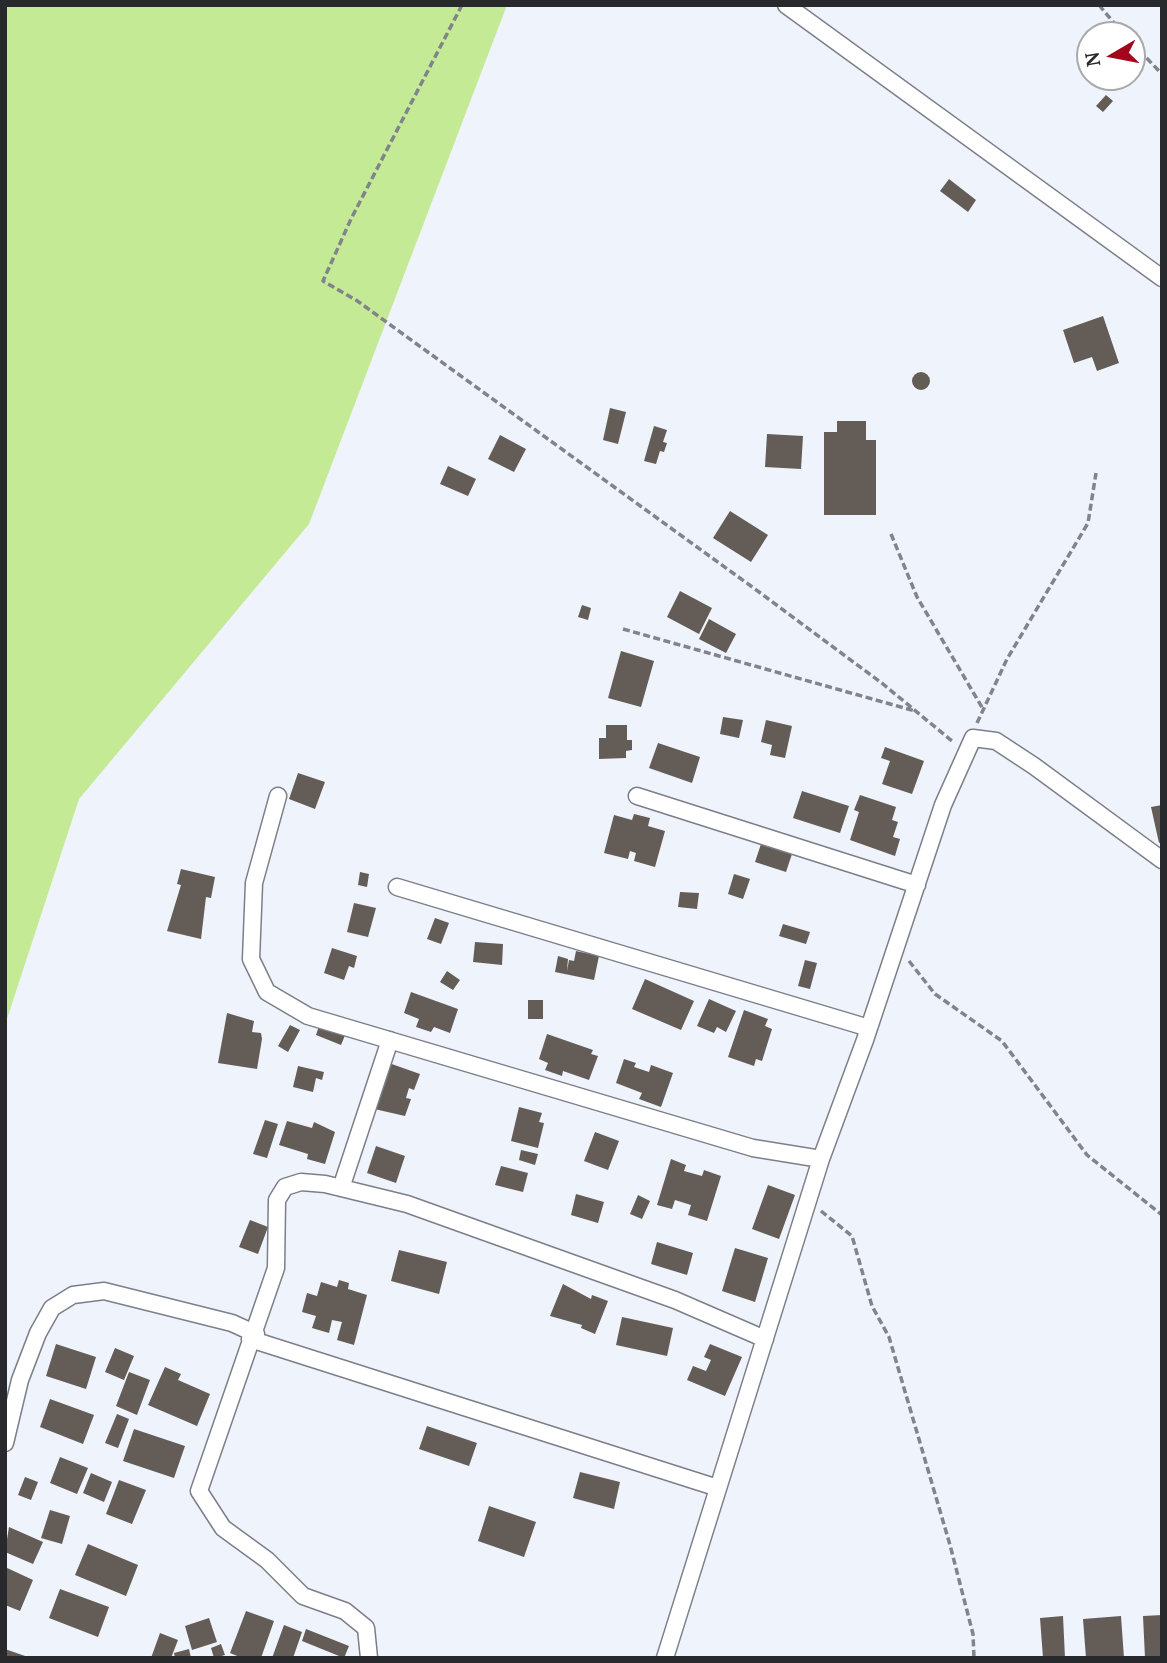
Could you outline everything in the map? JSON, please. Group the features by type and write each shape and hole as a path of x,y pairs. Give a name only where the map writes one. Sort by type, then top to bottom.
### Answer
{"street":[{"path":"786,5 1162,278"},
{"path":"665,1658 821,1159 870,1028 943,805 973,734 996,741 1034,766 1162,860"},
{"path":"278,796 254,883 251,959 267,992 308,1016 753,1148 821,1159"},
{"path":"637,796 917,885"},
{"path":"397,887 870,1028"},
{"path":"341,1188 390,1040"},
{"path":"369,1658 366,1628 345,1611 303,1596 267,1560 223,1528 199,1491 276,1268 277,1200 285,1187 301,1182 341,1188 408,1205 675,1300 765,1339"},
{"path":"5,1443 20,1380 38,1333 52,1308 73,1295 104,1291 232,1323 253,1337 718,1488"}],"path":[{"path":"462,5 351,219 323,281 436,358 917,711 964,750 1007,659 1088,523 1096,473"},
{"path":"1099,5 1112,21"},
{"path":"1146,57 1162,74"},
{"path":"891,534 917,597 983,709"},
{"path":"622,628 917,711"},
{"path":"903,927 910,964 935,994 1002,1041 1087,1155 1162,1215"},
{"path":"809,1200 852,1236 872,1306 889,1337 909,1413 923,1446 973,1634 974,1658"}],"green space":[{"path":"5,5 507,5 309,524 79,799 5,1025"}],"building":[{"path":"1106,95 1113,101 1103,112 1096,106"},
{"path":"949,179 976,200 968,212 940,191"},
{"path":"1103,316 1119,363 1097,371 1092,357 1074,363 1063,330"},
{"path":"921,372 927,375 930,381 927,387 921,390 915,387 912,381 915,375"},
{"path":"610,408 626,412 618,444 603,440"},
{"path":"837,421 866,421 866,440 876,440 876,515 824,515 824,432 837,432"},
{"path":"654,426 667,430 663,442 667,443 664,452 660,451 656,464 644,461"},
{"path":"767,434 803,436 801,469 765,467"},
{"path":"500,435 526,449 514,472 488,459"},
{"path":"448,466 476,479 468,496 440,484"},
{"path":"730,511 768,535 751,562 713,538"},
{"path":"680,591 712,608 699,634 667,617"},
{"path":"582,605 591,608 588,620 578,617"},
{"path":"709,619 736,634 726,653 699,639"},
{"path":"621,651 654,661 641,707 608,698"},
{"path":"723,717 743,720 739,738 720,734"},
{"path":"766,720 792,726 785,758 770,755 772,745 761,742"},
{"path":"606,725 627,725 627,740 632,740 632,750 626,751 626,758 599,759 599,738 606,738"},
{"path":"658,743 700,757 692,783 649,768"},
{"path":"885,747 924,761 912,794 882,784 890,761 881,758"},
{"path":"298,773 325,782 315,809 289,799"},
{"path":"802,791 849,806 840,833 793,818"},
{"path":"860,795 896,807 892,820 898,822 893,837 900,839 895,856 850,840 859,812 854,810"},
{"path":"1162,805 1162,842 1159,843 1151,807"},
{"path":"634,814 650,818 648,826 665,831 655,867 634,861 636,853 630,851 628,859 604,853 614,815 632,820"},
{"path":"761,844 792,854 786,872 755,862"},
{"path":"181,869 215,877 211,898 206,897 201,939 167,931 181,885 177,884"},
{"path":"360,872 369,874 367,887 358,885"},
{"path":"734,874 750,879 743,899 728,894"},
{"path":"680,892 699,893 697,909 678,907"},
{"path":"354,903 376,908 368,937 347,932"},
{"path":"435,918 449,923 441,944 427,939"},
{"path":"783,924 810,932 806,944 779,936"},
{"path":"475,942 503,944 502,965 473,962"},
{"path":"332,948 357,956 354,968 349,966 344,980 324,973"},
{"path":"576,951 599,956 594,980 555,972 558,956 568,959 567,971 569,960 574,961"},
{"path":"805,960 817,963 810,989 798,986"},
{"path":"447,971 460,980 453,990 440,982"},
{"path":"645,979 694,1001 681,1030 632,1009"},
{"path":"411,992 458,1009 450,1033 434,1027 431,1032 416,1027 419,1019 404,1013"},
{"path":"709,999 736,1011 726,1032 717,1027 714,1033 697,1026"},
{"path":"528,1000 543,1000 543,1019 528,1019"},
{"path":"744,1010 768,1019 765,1026 772,1029 762,1061 756,1059 754,1066 728,1057"},
{"path":"227,1013 254,1021 252,1032 261,1033 257,1069 218,1063"},
{"path":"320,1023 346,1033 341,1045 316,1035"},
{"path":"290,1025 300,1030 288,1052 278,1046"},
{"path":"547,1034 593,1050 591,1054 598,1056 589,1080 563,1071 562,1076 545,1070 548,1063 539,1059"},
{"path":"624,1059 636,1063 634,1067 649,1072 651,1065 673,1073 661,1107 639,1099 642,1093 616,1083"},
{"path":"386,1062 420,1074 414,1090 409,1088 406,1098 411,1099 405,1116 370,1108"},
{"path":"298,1066 324,1072 322,1080 316,1078 313,1092 293,1087"},
{"path":"519,1107 542,1113 539,1122 544,1123 538,1148 511,1141"},
{"path":"265,1120 278,1124 267,1158 253,1154"},
{"path":"287,1121 312,1128 314,1122 335,1132 325,1164 307,1159 308,1154 279,1145"},
{"path":"595,1132 619,1141 608,1170 584,1161"},
{"path":"376,1146 405,1156 396,1183 367,1173"},
{"path":"521,1150 538,1154 535,1165 519,1160"},
{"path":"671,1159 686,1165 684,1171 702,1176 704,1170 721,1176 707,1221 688,1215 691,1205 675,1200 672,1209 657,1205"},
{"path":"501,1166 528,1173 523,1192 495,1185"},
{"path":"768,1185 795,1195 779,1239 752,1229"},
{"path":"576,1194 604,1202 598,1223 571,1215"},
{"path":"638,1195 650,1201 642,1219 630,1214"},
{"path":"250,1220 268,1227 258,1254 239,1247"},
{"path":"657,1242 693,1253 687,1275 651,1264"},
{"path":"735,1248 768,1258 755,1302 722,1291"},
{"path":"399,1250 447,1262 439,1294 391,1281"},
{"path":"339,1280 349,1283 348,1289 367,1295 354,1345 337,1340 342,1322 332,1320 329,1333 312,1328 316,1316 302,1312 307,1293 317,1296 321,1282 337,1287"},
{"path":"563,1284 591,1299 592,1295 608,1301 595,1334 581,1328 582,1325 550,1316"},
{"path":"622,1317 673,1328 667,1356 616,1345"},
{"path":"56,1344 96,1357 86,1389 46,1376"},
{"path":"710,1344 742,1357 725,1396 687,1380 693,1366 706,1371 711,1360 704,1357"},
{"path":"115,1348 134,1356 124,1380 105,1372"},
{"path":"165,1367 181,1374 178,1380 210,1394 197,1426 148,1405"},
{"path":"129,1372 150,1380 137,1415 116,1406"},
{"path":"50,1399 94,1415 83,1444 40,1427"},
{"path":"117,1414 129,1419 118,1448 105,1443"},
{"path":"427,1426 477,1443 469,1466 419,1449"},
{"path":"134,1429 185,1446 174,1478 123,1461"},
{"path":"60,1457 88,1468 77,1494 50,1483"},
{"path":"580,1472 620,1482 614,1509 573,1498"},
{"path":"91,1473 112,1482 104,1502 83,1493"},
{"path":"25,1477 38,1482 31,1500 18,1495"},
{"path":"119,1480 146,1490 132,1524 106,1514"},
{"path":"489,1506 536,1522 524,1557 478,1541"},
{"path":"50,1510 70,1516 62,1544 41,1538"},
{"path":"9,1527 43,1542 33,1564 5,1552"},
{"path":"88,1544 138,1565 126,1596 75,1575"},
{"path":"5,1567 33,1580 20,1611 5,1605"},
{"path":"60,1589 109,1607 98,1637 49,1618"},
{"path":"246,1611 274,1621 261,1658 242,1658 230,1653"},
{"path":"1162,1615 1162,1658 1145,1658 1143,1616"},
{"path":"1063,1616 1065,1658 1043,1658 1040,1618"},
{"path":"1121,1616 1124,1658 1086,1658 1083,1619"},
{"path":"209,1618 217,1642 192,1650 185,1626"},
{"path":"284,1625 302,1632 293,1658 272,1658"},
{"path":"306,1629 349,1646 344,1658 302,1641"},
{"path":"160,1633 178,1640 171,1658 151,1658"},
{"path":"221,1644 225,1655 214,1658 211,1648"},
{"path":"5,1649 28,1657 28,1658 5,1658"},
{"path":"189,1649 191,1658 175,1658 174,1653"}]}
